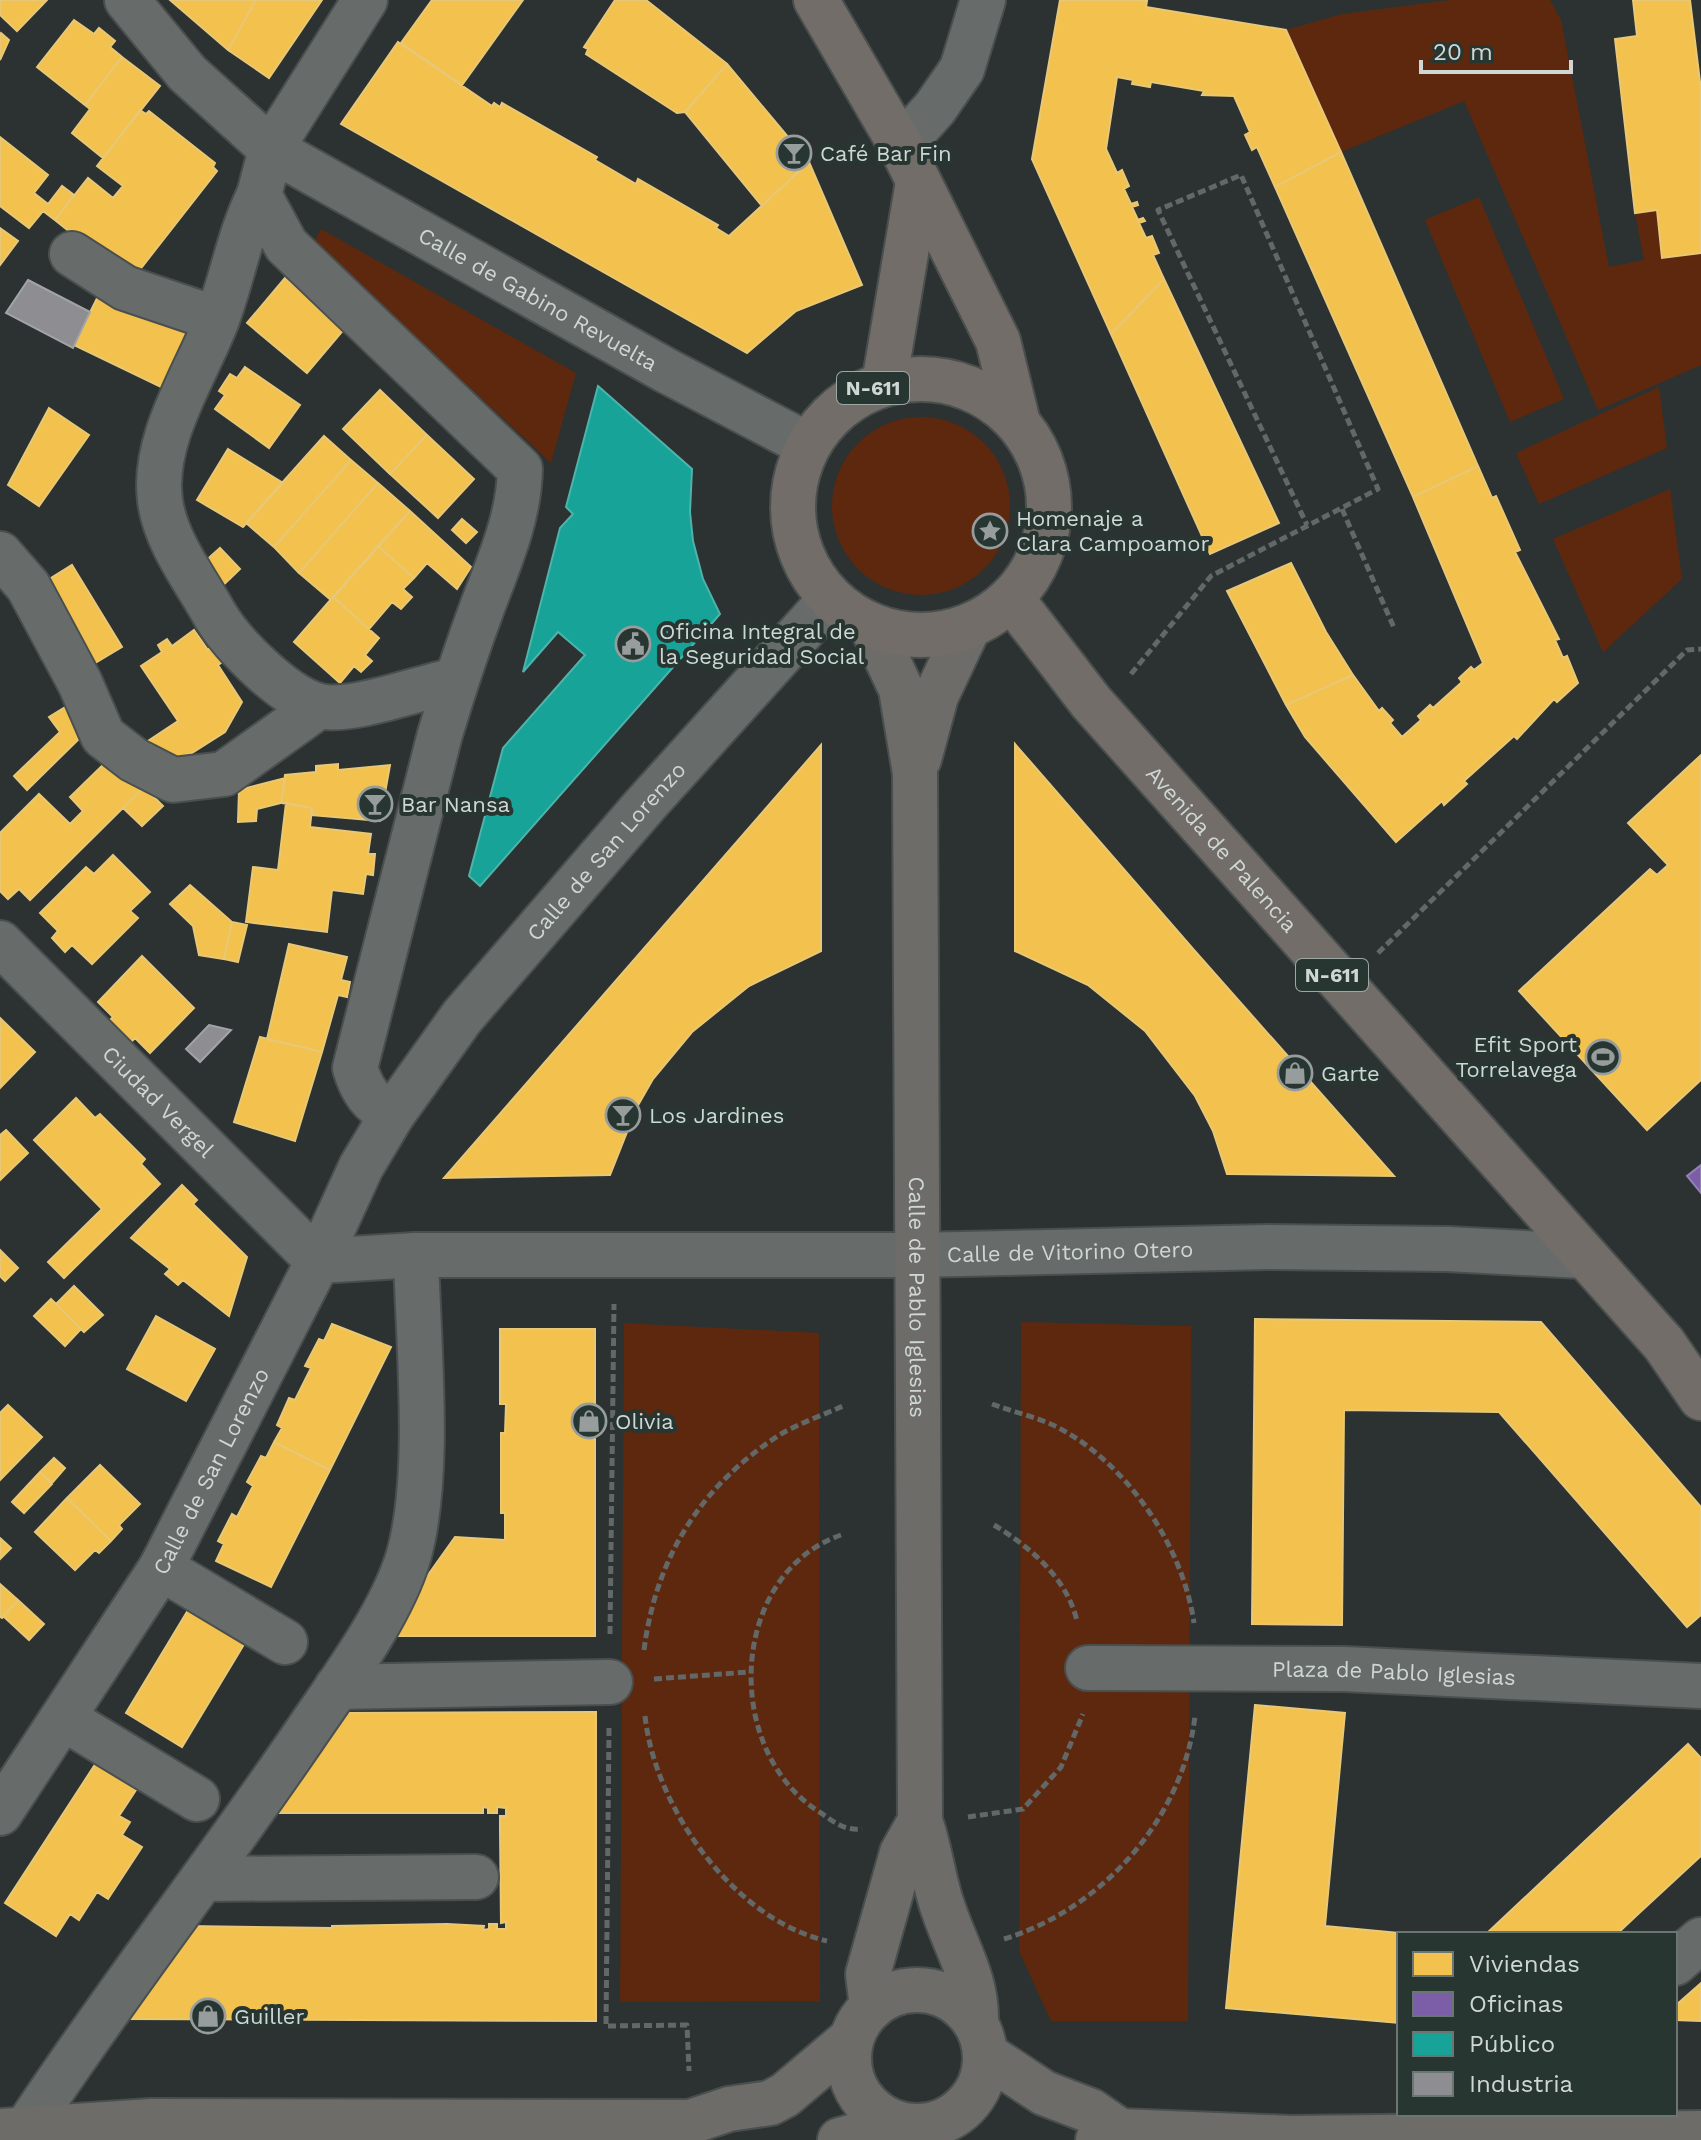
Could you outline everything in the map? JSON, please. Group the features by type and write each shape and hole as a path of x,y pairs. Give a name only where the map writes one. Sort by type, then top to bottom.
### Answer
{"highway":[{"name":"N-611","path":"816,0 910,164 998,341 1018,423"},
{"name":"N-611","path":"884,384 910,164"},
{"name":"N-611","path":"920,378 956,383 999,404 1018,423 1034,446 1044,471 1048,525 1028,576 1011,598 969,626 919,635 871,625 831,599 807,565 794,526 793,498 808,445 839,407 884,384 920,378"},
{"name":"Avenida de Palencia","path":"1011,598 1091,702 1582,1256 1664,1344 1701,1398"},
{"name":"Avenida de Palencia","path":"1664,1344 1701,1370"}],"main road":[{"name":"Calle de Pablo Iglesias","path":"871,625 901,689 915,773 920,1821 932,1855 944,1912 974,1986 981,2038"},
{"name":"Calle de Pablo Iglesias","path":"915,773 936,696 969,626"},
{"name":"Calle de Pablo Iglesias","path":"861,2024 868,1974 902,1853 920,1821"},
{"path":"14,2129 151,2121 690,2122 729,2109 770,2103 785,2095 892,1994 927,1990 960,2004 981,2038 1044,2093 1091,2111 1109,2136 1291,2138 1701,2133"},
{"path":"861,2024 849,2060 855,2088 873,2110 936,2129"},
{"path":"840,2140 936,2129 959,2112 982,2080 981,2038"},
{"path":"690,2122 731,2140"}],"street":[{"path":"127,0 187,73 271,149"},
{"path":"365,0 271,149 259,195 247,219 217,319 165,442 159,497 166,525 227,636 282,685 319,706 357,707 410,690 456,680"},
{"path":"910,164 935,108 962,69 983,0"},
{"name":"Calle de Gabino Revuelta","path":"271,149 667,371 808,445"},
{"path":"259,195 286,245 520,469 519,498 511,529 456,680 355,1068 360,1087 374,1104 392,1115"},
{"path":"72,254 125,288 217,319"},
{"path":"0,554 28,586 80,683 103,736 134,760 173,780 224,774 319,706"},
{"name":"Calle de San Lorenzo","path":"0,1813 161,1568 318,1261 361,1167 392,1115 462,1017 831,599"},
{"name":"Ciudad Vergel","path":"0,943 318,1261"},
{"name":"Calle de Vitorino Otero","path":"318,1261 416,1255 915,1255 1268,1247 1447,1249 1582,1256"},
{"path":"14,2129 203,1879 337,1687 393,1593 408,1558 415,1521 419,1396 416,1255"},
{"path":"161,1568 285,1642"},
{"name":"Plaza de Pablo Iglesias","path":"1088,1668 1344,1669 1701,1686"},
{"path":"337,1687 625,1681"},
{"path":"63,1718 197,1799"},
{"path":"203,1879 476,1877"},
{"path":"1677,1961 1701,1940"}],"path":[{"path":"1091,702 1130,675 1211,576 1378,489 1241,175 1158,210 1307,525"},
{"path":"1342,509 1395,630"},
{"path":"1343,987 1687,650 1701,649"},
{"path":"840,1944 812,1937 755,1904 706,1860 670,1805 625,1681 650,1605 679,1536 723,1478 782,1433 843,1406"},
{"path":"841,1535 821,1542 782,1575 759,1621 749,1672 755,1721 774,1766 806,1804 848,1830"},
{"path":"625,1681 749,1672"},
{"path":"966,1817 1023,1809"}],"shaded area":[{"path":"1450,0 1550,0 1561,20 1609,267 1644,260 1635,213 1657,210 1662,257 1701,253 1701,365 1598,410 1464,101 1341,152 1286,30 1342,14"},
{"path":"1479,197 1564,399 1510,422 1425,220"},
{"path":"321,229 576,373 551,463 314,243"},
{"path":"1659,387 1667,448 1539,504 1516,453"},
{"path":"921,417 955,424 984,443 1003,472 1010,506 1003,540 984,569 955,588 921,595 887,588 858,569 839,540 832,506 839,472 858,443 887,424"},
{"path":"1670,489 1682,579 1603,652 1553,539"},
{"path":"1021,1322 1191,1326 1188,2021 1051,2021 1019,1951"},
{"path":"624,1323 819,1333 820,2001 620,2002"}],"building: Viviendas":[{"path":"0,0 47,0 17,31 0,15"},
{"path":"170,0 256,0 228,50"},
{"path":"256,0 322,0 269,78 228,50"},
{"path":"432,0 523,0 462,85 401,43"},
{"path":"615,0 646,0 727,64 685,112 677,113 586,54 588,49 584,47"},
{"path":"1060,0 1147,1 1146,7 1286,30 1341,152 1275,187 1257,147 1252,150 1245,135 1250,132 1234,96 1202,95 1204,91 1151,82 1150,87 1117,77 1106,149 1117,173 1122,170 1129,186 1124,189 1131,204 1137,202 1138,205 1132,207 1138,220 1143,218 1145,221 1139,223 1146,238 1152,236 1159,253 1153,255 1164,279 1111,334 1032,159"},
{"path":"1633,0 1690,0 1701,90 1701,253 1662,258 1657,210 1635,213 1615,39 1637,36"},
{"path":"74,20 94,34 99,28 115,41 110,47 122,57 85,105 37,67"},
{"path":"0,35 9,40 0,60"},
{"path":"398,42 492,106 494,103 500,107 502,103 597,157 595,160 636,184 638,179 718,225 716,228 729,236 809,162 862,285 796,311 747,353 341,124"},
{"path":"122,57 160,86 103,158 72,133 90,109 85,105"},
{"path":"727,64 809,162 762,206 685,112"},
{"path":"140,110 146,114 149,111 215,163 213,167 217,171 131,281 55,220 88,178 113,198 123,186 97,166"},
{"path":"0,137 48,175 34,193 48,204 62,186 74,195 55,220 43,211 29,228 0,206"},
{"path":"1341,152 1478,466 1413,497 1275,187"},
{"path":"0,228 18,241 0,265"},
{"path":"285,278 345,328 307,373 247,323"},
{"path":"1164,279 1279,523 1210,554 1111,334"},
{"path":"101,290 192,334 165,389 74,345"},
{"path":"245,367 300,405 269,448 215,409 225,395 219,391 230,374 237,378"},
{"path":"380,390 427,435 390,474 343,429"},
{"path":"49,408 89,435 39,506 8,485"},
{"path":"427,435 474,479 438,518 390,474"},
{"path":"324,436 351,460 274,547 246,523"},
{"path":"228,449 283,483 243,527 197,500"},
{"path":"351,460 378,483 299,573 274,547"},
{"path":"1478,466 1492,498 1496,496 1520,550 1515,552 1559,639 1555,640 1563,658 1567,656 1578,683 1557,702 1554,699 1517,739 1514,736 1464,781 1467,784 1444,805 1442,801 1396,842 1305,737 1286,705 1353,675 1379,711 1382,708 1393,720 1390,723 1402,737 1421,720 1418,716 1430,705 1433,708 1462,682 1459,678 1471,667 1474,670 1483,663 1413,497"},
{"path":"378,483 410,511 331,600 299,573"},
{"path":"410,511 471,567 457,589 427,563 414,578 378,546"},
{"path":"462,519 477,532 466,543 452,530"},
{"path":"378,546 414,578 403,589 412,597 401,609 392,602 369,629 333,597"},
{"path":"220,548 240,569 215,593 201,565"},
{"path":"1291,563 1326,632 1353,675 1286,705 1227,591"},
{"path":"72,565 122,647 87,668 38,586"},
{"path":"333,597 379,638 365,655 372,661 361,672 354,666 340,683 294,642"},
{"path":"194,630 208,650 211,647 224,661 218,665 242,702 225,732 173,765 139,747 178,721 141,666 162,652 158,645 167,639 172,646"},
{"path":"75,701 85,733 27,790 14,776 60,732 49,717"},
{"path":"1015,744 1394,1176 1227,1174 1213,1131 1195,1096 1145,1031 1088,985 1015,951"},
{"path":"821,745 821,951 749,986 692,1032 653,1079 637,1107 610,1175 444,1178"},
{"path":"1701,755 1701,1080 1647,1130 1519,991 1650,869 1657,875 1668,865 1628,823"},
{"path":"110,758 144,787 30,900 19,889 8,899 0,891 0,833 39,794 70,824 83,811 70,797"},
{"path":"338,764 338,770 390,765 380,821 312,815 312,808 281,803 285,775 316,772 316,766"},
{"path":"285,778 281,803 257,809 256,821 238,822 239,790"},
{"path":"144,787 163,806 142,826 123,808"},
{"path":"286,803 312,808 310,827 371,834 368,854 375,854 373,875 366,874 363,894 332,890 327,932 246,922 253,867 278,870"},
{"path":"113,855 150,892 130,911 138,918 92,964 72,945 65,952 52,938 58,931 40,913 86,867 94,874"},
{"path":"190,885 232,922 224,959 199,955 193,926 170,904"},
{"path":"232,922 247,925 238,962 224,959"},
{"path":"289,944 347,957 341,980 350,982 347,997 338,995 322,1052 267,1039"},
{"path":"142,956 194,1008 150,1053 135,1038 130,1043 108,1022 113,1017 98,1002"},
{"path":"0,1018 35,1052 0,1088"},
{"path":"260,1037 322,1052 295,1141 234,1122"},
{"path":"76,1098 95,1118 100,1114 145,1159 141,1164 160,1184 64,1278 48,1262 102,1209 34,1140"},
{"path":"6,1130 28,1153 0,1180 0,1135"},
{"path":"182,1185 197,1200 193,1204 247,1257 229,1316 183,1280 178,1285 165,1274 170,1269 131,1238"},
{"path":"0,1250 18,1268 5,1281 0,1276"},
{"path":"74,1286 103,1315 84,1332 56,1304"},
{"path":"51,1299 81,1329 65,1346 34,1316"},
{"path":"156,1316 215,1349 186,1401 127,1369"},
{"path":"1255,1319 1541,1322 1701,1507 1701,1615 1687,1627 1499,1412 1344,1410 1342,1625 1252,1624"},
{"path":"332,1324 391,1347 330,1470 274,1442 282,1428 277,1425 289,1398 295,1400 311,1368 305,1366 319,1339 324,1341"},
{"path":"500,1329 595,1329 595,1636 392,1636 393,1624 455,1537 505,1540 505,1513 501,1513 501,1433 505,1433 506,1404 500,1404"},
{"path":"8,1405 42,1437 0,1480 0,1413"},
{"path":"274,1442 330,1470 271,1587 216,1561 224,1544 218,1541 232,1514 237,1517 253,1486 247,1482 261,1456 266,1458"},
{"path":"54,1458 65,1468 52,1483 40,1472"},
{"path":"100,1465 140,1504 119,1525 122,1529 111,1541 67,1498"},
{"path":"40,1472 52,1484 24,1513 12,1502"},
{"path":"67,1498 111,1541 99,1553 95,1550 75,1570 35,1532"},
{"path":"0,1538 11,1548 0,1559"},
{"path":"0,1584 18,1600 2,1618 0,1617"},
{"path":"18,1600 44,1624 29,1640 3,1616"},
{"path":"193,1602 249,1636 182,1747 126,1713"},
{"path":"1255,1705 1345,1713 1325,1926 1397,1933 1397,2023 1226,2008"},
{"path":"596,1712 596,2021 124,2019 187,1926 332,1928 447,1924 484,1926 483,1930 489,1929 489,1924 497,1924 497,1929 506,1929 506,1922 501,1923 500,1816 506,1816 506,1808 497,1807 497,1813 488,1813 488,1808 483,1807 483,1813 265,1813 342,1713"},
{"path":"1688,1744 1701,1758 1701,1856 1619,1932 1488,1932"},
{"path":"96,1763 136,1790 119,1816 130,1822 122,1835 142,1847 108,1899 97,1892 79,1920 70,1914 56,1936 5,1903"},
{"path":"1701,1983 1701,2021 1677,2020 1677,2004"}],"building: Oficinas":[{"path":"1701,1165 1701,1193 1687,1176"}],"building: Público":[{"name":"Oficina Integral de la Seguridad Social","path":"598,386 692,469 690,512 693,541 703,579 720,614 480,886 469,876 503,748 585,655 558,632 523,672 560,528 573,514 566,507"}],"building: Industria":[{"path":"28,280 90,312 73,348 6,313"},
{"path":"209,1025 231,1030 200,1062 186,1049"}],"place":[{"name":"Café Bar Fin","path":"794,153"},
{"name":"Homenaje a Clara Campoamor","path":"990,531"},
{"name":"Oficina Integral de la Seguridad Social","path":"633,644"},
{"name":"Bar Nansa","path":"375,804"},
{"name":"Efit Sport Torrelavega","path":"1603,1057"},
{"name":"Garte","path":"1295,1073"},
{"name":"Los Jardines","path":"623,1115"},
{"name":"Olivia","path":"589,1421"},
{"name":"Guiller","path":"208,2016"}]}
